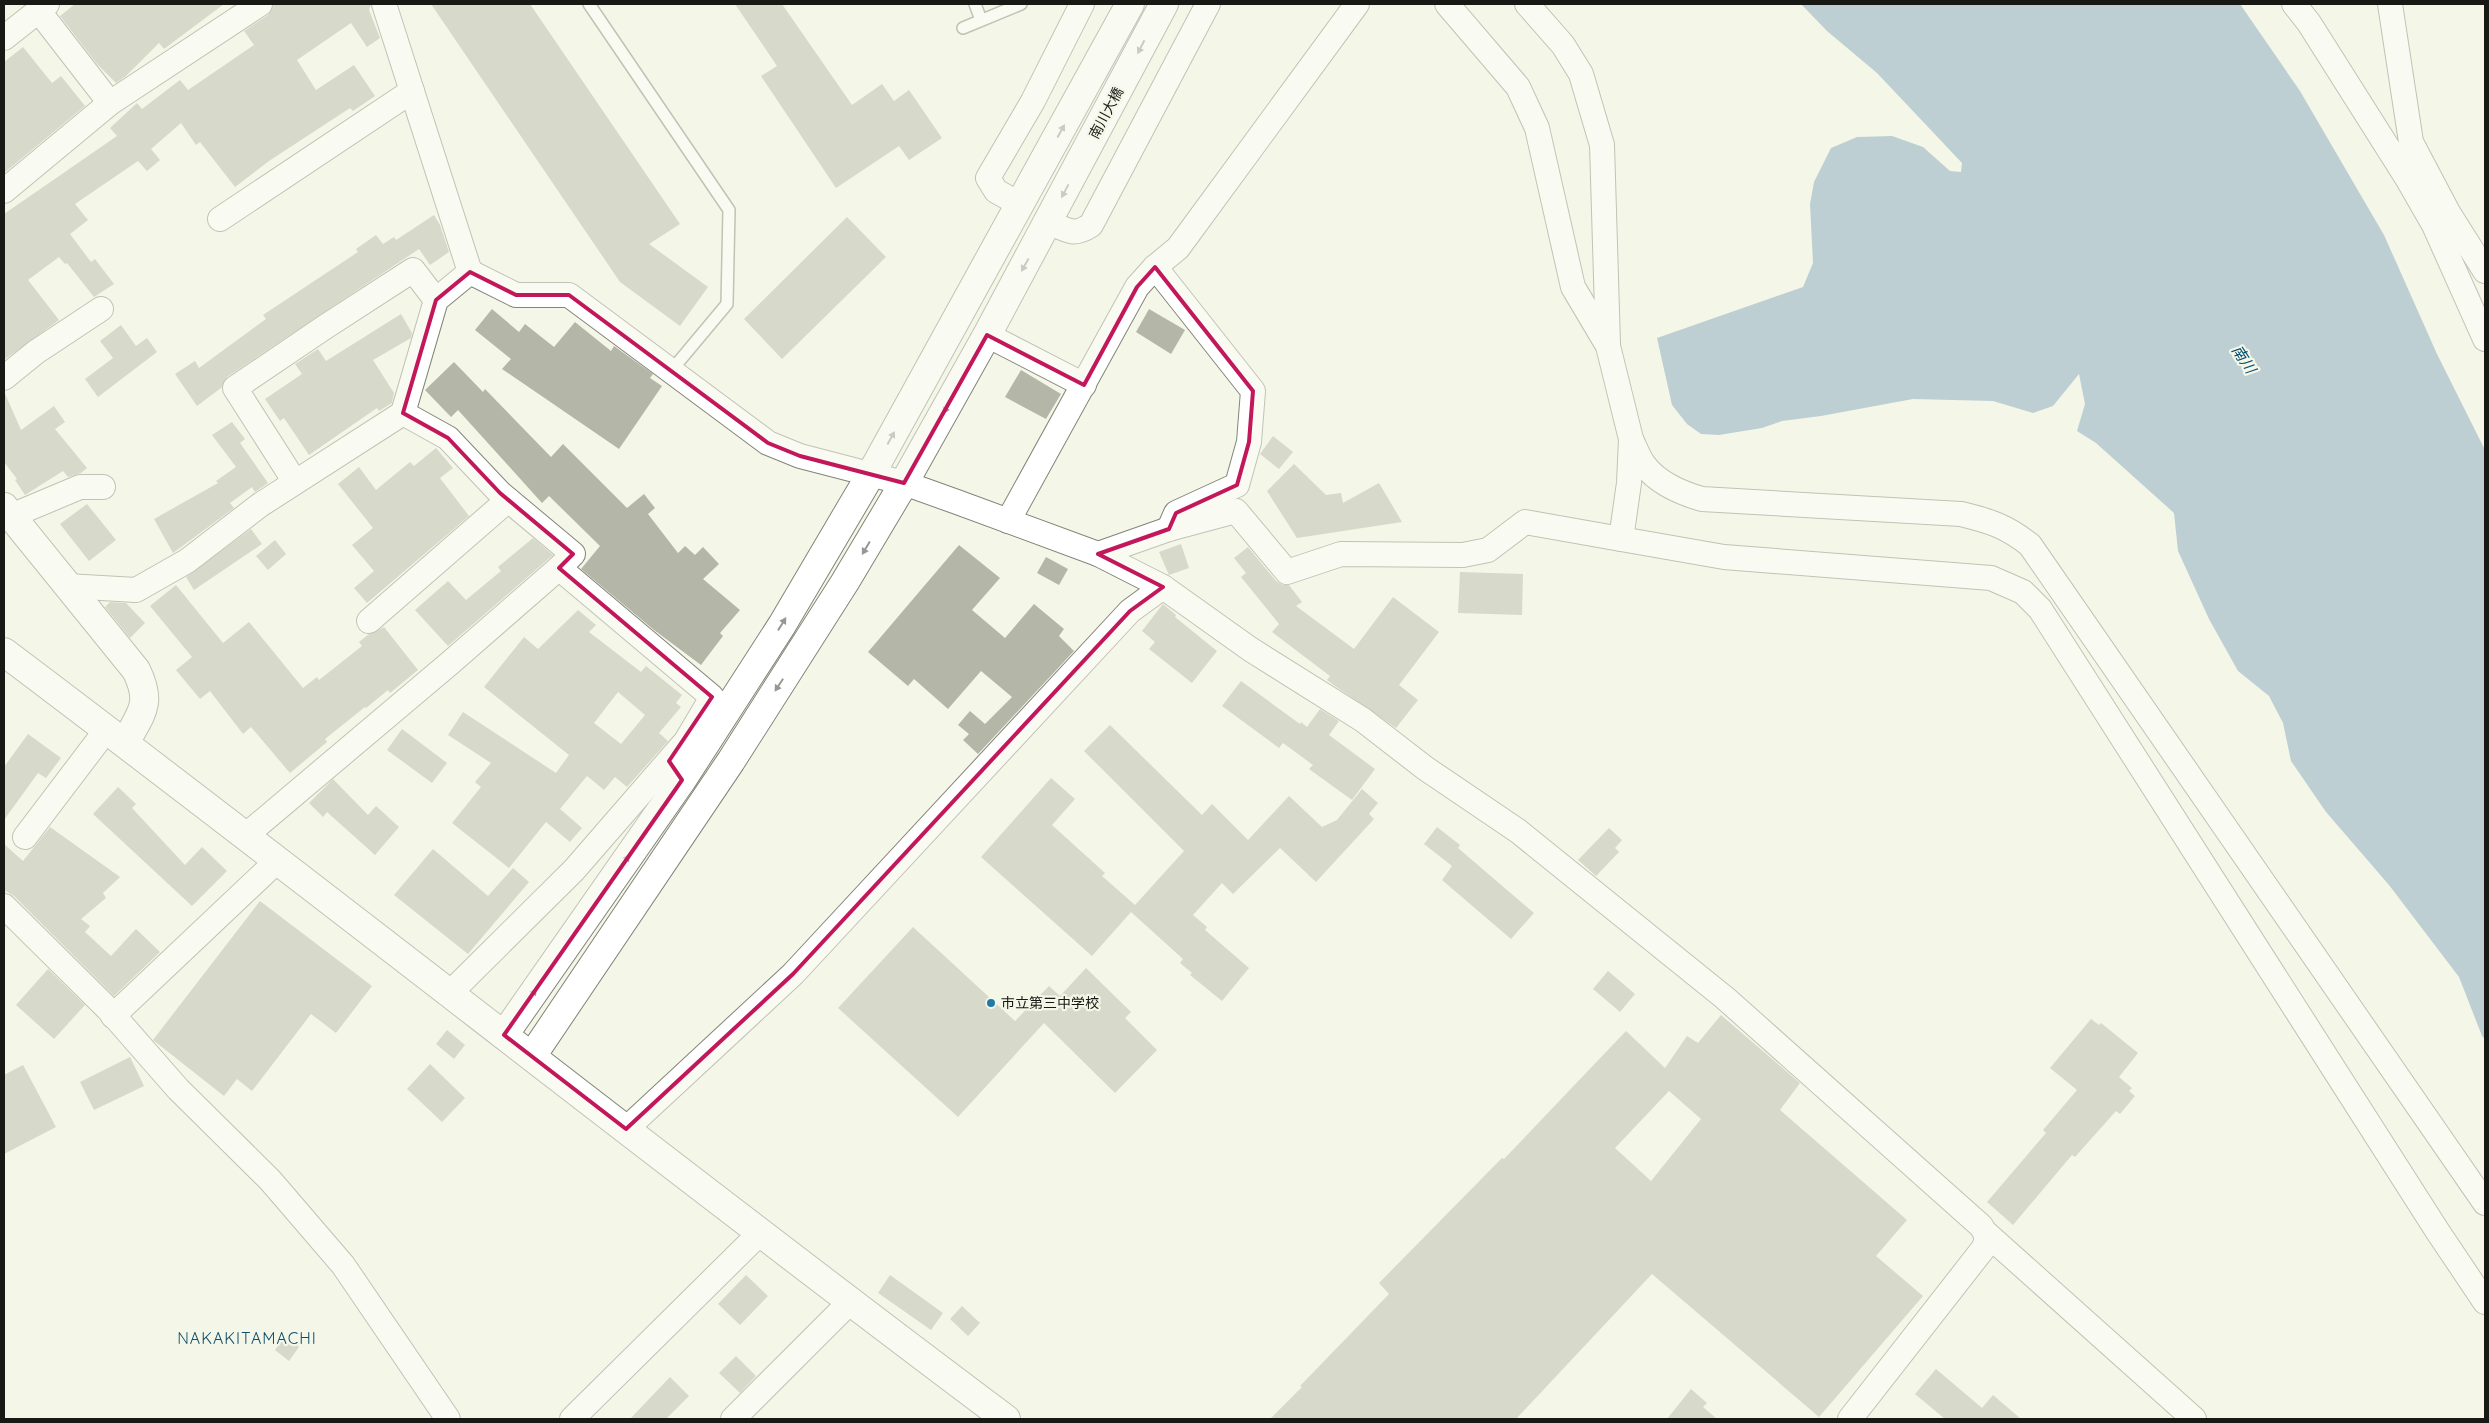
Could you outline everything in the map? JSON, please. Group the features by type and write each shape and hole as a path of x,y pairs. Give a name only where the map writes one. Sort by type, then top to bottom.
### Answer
{"street":[{"path":"4,191 110,103 260,4"},
{"path":"384,4 470,272 516,295 569,295 768,443 800,456 904,484 1098,554 1163,587 1250,648 1363,720 1425,768 1518,831 1725,998 2194,1419"},
{"path":"1021,205 996,191 988,178 1033,101 1082,4"},
{"path":"504,1035 720,703 782,625 871,474 1021,205 1130,4"},
{"name":"南川大橋","path":"532,1056 730,761 846,582 904,484 987,335 1164,4"},
{"path":"1049,222 1072,232 1081,232 1091,225 1208,4"},
{"path":"1008,520 1136,288 1155,267 1178,248 1357,4"},
{"path":"1447,4 1518,87 1522,95 1537,128 1573,287 1608,346"},
{"path":"1527,4 1563,45 1580,74 1602,145 1608,346 1631,438 1645,466 1664,483 1679,492 1702,499 1961,514 1994,522 2011,530 2030,544 2485,1203"},
{"path":"2294,4 2309,23 2434,225 2485,339"},
{"path":"2390,4 2412,142 2449,214 2485,271"},
{"path":"4,38 42,7 110,103"},
{"path":"220,219 412,91"},
{"path":"1155,267 1253,391 1249,442 1238,485 1176,512 1169,529"},
{"path":"295,482 235,388 324,326 413,270 436,300"},
{"path":"67,586 136,590 187,562 260,504 403,413 436,300 470,272"},
{"path":"4,378 36,352 102,309"},
{"path":"987,335 1084,385"},
{"path":"245,836 450,664 573,554 508,500 448,438 403,413"},
{"path":"1621,540 1629,483 1631,438"},
{"path":"25,837 144,706 146,694 136,670 7,512 80,487 103,487"},
{"path":"369,621 508,500"},
{"path":"1098,554 1169,529 1236,511 1287,572 1341,554 1463,555 1488,550 1525,522 1724,557 1990,578 2023,592 2040,609 2438,1232 2485,1302"},
{"path":"559,568 720,703"},
{"path":"626,1129 793,974 1130,611 1163,587"},
{"path":"4,652 451,992 850,1302 1006,1419"},
{"path":"451,992 676,770"},
{"path":"113,1016 277,861"},
{"path":"4,906 113,1016 178,1089 270,1180 344,1265 448,1419"},
{"path":"572,1419 760,1233"},
{"path":"1850,1419 1983,1249 1987,1241 1986,1234"},
{"path":"733,1419 850,1302"}],"lane":[{"path":"589,4 729,210 727,304 671,371"},
{"path":"975,4 981,20"},
{"path":"963,28 1021,4"}],"highlighted area":[{"path":"1155,267 1253,391 1249,442 1237,485 1176,513 1169,529 1098,554 1163,587 1130,611 793,974 626,1129 504,1035 682,780 669,761 712,697 559,568 573,554 500,493 448,438 403,413 436,300 470,272 516,295 569,295 768,443 800,456 904,483 987,335 1084,385 1137,287"}],"water":[{"name":"南川","path":"1801,4 2240,4 2300,91 2384,235 2437,354 2485,450 2485,1039 2482,1036 2459,977 2389,885 2326,812 2291,761 2283,723 2269,696 2238,671 2209,619 2178,551 2174,513 2096,443 2077,431 2085,404 2079,374 2053,406 2033,413 1993,401 1913,399 1821,416 1782,421 1762,428 1719,435 1701,434 1687,424 1672,405 1657,338 1803,287 1813,263 1810,204 1814,182 1831,148 1857,137 1892,136 1923,147 1950,171 1961,172 1962,163 1877,73 1827,31"}],"building":[{"path":"75,4 224,4 164,49 159,43 126,76 116,83 97,64 60,16"},
{"path":"274,4 371,4 369,10 380,38 367,47 351,23 297,60 316,90 354,65 375,96 353,111 350,108 269,161 235,187 200,142 196,145 181,123 151,149 160,160 147,171 138,161 75,204 88,220 70,234 91,262 95,259 114,284 94,297 67,263 65,264 59,257 28,280 59,320 4,360 4,214 117,136 110,128 137,103 142,109 180,80 188,90 254,45 244,31 268,15"},
{"path":"431,4 530,4 680,224 649,244 708,287 680,326 620,282"},
{"path":"735,4 782,4 852,105 882,84 894,101 909,90 942,138 909,160 899,146 836,188 761,76 777,66"},
{"path":"23,47 52,83 61,76 85,106 4,173 4,62"},
{"path":"434,215 440,225 449,252 430,265 419,249 227,377 221,388 197,406 175,374 195,361 199,368 266,319 263,315 358,252 356,249 376,235 383,244 394,237 396,240"},
{"path":"847,217 886,257 782,359 744,319"},
{"path":"492,309 519,332 525,324 554,347 575,322 611,351 614,346 653,374 650,378 662,386 619,449 502,369 511,359 475,330"},
{"path":"1149,309 1185,330 1171,354 1136,332"},
{"path":"401,314 412,333 411,338 373,360 394,393 392,403 379,411 377,408 309,455 284,418 280,421 265,399 302,374 295,364 318,349 326,361"},
{"path":"121,325 136,346 147,338 157,352 98,397 85,379 113,358 100,341"},
{"path":"454,362 483,392 485,389 551,457 563,444 627,508 644,494 655,508 648,514 678,553 685,546 695,555 703,547 719,564 703,579 740,610 720,633 723,636 701,665 654,630 581,569 600,546 549,496 542,503 458,410 451,417 425,390"},
{"path":"1021,370 1061,394 1046,419 1005,397"},
{"path":"4,391 21,430 54,406 65,422 55,429 87,468 81,473 68,477 63,471 25,495 15,480 17,479 4,462"},
{"path":"232,422 245,439 240,443 268,483 255,492 252,487 230,503 234,508 173,553 154,519 218,483 216,481 236,467 212,435"},
{"path":"1273,436 1293,452 1279,469 1260,454"},
{"path":"436,448 453,468 440,478 469,516 367,603 354,588 374,571 352,545 373,528 338,484 359,467 376,490 410,462 414,466"},
{"path":"1294,464 1326,495 1341,493 1343,503 1379,483 1402,522 1297,538 1267,491"},
{"path":"87,504 116,540 89,561 60,524"},
{"path":"251,529 262,544 194,590 186,577"},
{"path":"533,538 553,555 448,646 415,610 448,581 466,600 501,571 498,567"},
{"path":"275,540 286,554 268,570 256,556"},
{"path":"1181,544 1189,568 1169,575 1159,552"},
{"path":"959,545 1000,578 972,610 1005,638 1034,604 1064,629 1059,636 1074,651 978,754 963,740 969,734 958,725 970,711 985,724 1012,697 981,671 948,709 914,679 908,686 868,652"},
{"path":"1248,547 1276,581 1283,585 1289,585 1302,602 1296,606 1354,649 1393,597 1439,632 1399,685 1418,700 1396,728 1327,680 1330,676 1272,632 1279,624 1241,577 1246,573 1234,558"},
{"path":"1046,557 1068,569 1059,585 1037,573"},
{"path":"1460,572 1523,574 1522,615 1458,613"},
{"path":"176,585 223,643 249,622 303,688 317,677 319,680 362,646 359,642 369,634 384,627 418,670 390,693 388,690 365,707 325,739 327,742 290,773 251,727 243,734 210,691 200,699 176,670 192,657 150,606"},
{"path":"110,602 126,603 145,623 130,638 105,607"},
{"path":"1163,604 1176,615 1175,617 1217,651 1192,683 1149,649 1155,642 1142,631"},
{"path":"578,610 596,625 589,632 641,672 646,666 682,695 676,703 681,707 659,733 668,741 627,787 615,777 604,790 587,776 560,809 582,828 570,842 546,822 509,868 452,823 481,787 475,782 491,763 448,735 463,712 556,773 569,755 484,687 524,637 538,649","holes":["618,692 645,715 621,744 594,723"]},
{"path":"1241,681 1300,724 1301,722 1307,727 1320,709 1339,721 1329,735 1375,769 1352,800 1309,769 1313,765 1283,743 1279,748 1222,706"},
{"path":"1110,725 1202,815 1212,804 1248,840 1289,796 1322,827 1337,820 1362,789 1378,803 1369,814 1374,819 1316,882 1280,848 1233,894 1222,883 1193,915 1207,927 1205,930 1249,968 1222,1001 1190,975 1192,973 1180,963 1183,959 1131,912 1092,956 981,857 1051,778 1075,799 1052,825 1105,873 1102,876 1135,905 1184,851 1084,751"},
{"path":"402,729 447,763 432,783 387,750"},
{"path":"28,734 61,758 46,778 38,773 4,820 4,767"},
{"path":"333,779 368,815 376,806 399,827 375,855 327,812 323,817 309,803"},
{"path":"118,787 136,804 132,808 185,865 202,847 227,871 192,906 93,814"},
{"path":"50,827 120,877 103,893 106,898 81,919 90,926 85,932 111,956 136,929 160,952 114,996 14,896 4,890 4,844 23,861"},
{"path":"1437,827 1460,845 1458,848 1534,913 1511,939 1442,880 1452,866 1424,844"},
{"path":"1609,828 1622,840 1615,848 1619,852 1596,876 1578,860"},
{"path":"433,849 488,896 513,868 529,882 468,954 394,895"},
{"path":"260,901 372,986 336,1033 311,1014 252,1091 237,1079 224,1096 153,1040"},
{"path":"913,927 1015,1021 1049,986 1060,996 1086,968 1131,1012 1125,1018 1157,1050 1115,1093 1044,1023 958,1117 838,1008"},
{"path":"48,969 85,1005 54,1039 16,1005"},
{"path":"1608,971 1635,994 1620,1012 1593,989"},
{"path":"1721,1015 1800,1083 1780,1110 1907,1220 1876,1256 1923,1296 1819,1417 1652,1274 1516,1419 1270,1419 1389,1294 1379,1283 1502,1158 1504,1159 1626,1031 1665,1068 1687,1036 1698,1043","holes":["1669,1091 1701,1119 1651,1181 1615,1148"]},
{"path":"2091,1019 2099,1025 2101,1023 2138,1053 2119,1077 2132,1088 2129,1091 2135,1096 2120,1114 2116,1111 2075,1157 2072,1155 2013,1225 1987,1202 2046,1133 2043,1130 2077,1090 2050,1068"},
{"path":"447,1030 465,1045 454,1059 436,1044"},
{"path":"130,1057 144,1086 94,1110 80,1082"},
{"path":"430,1064 465,1098 442,1122 407,1089"},
{"path":"23,1065 56,1127 4,1154 4,1075"},
{"path":"746,1275 768,1296 740,1325 718,1304"},
{"path":"890,1275 943,1313 931,1330 878,1293"},
{"path":"962,1306 980,1323 968,1336 950,1319"},
{"path":"285,1336 299,1347 289,1361 275,1350"},
{"path":"736,1356 756,1376 740,1393 719,1373"},
{"path":"1936,1369 1982,1408 1993,1395 2021,1419 1945,1419 1915,1394"},
{"path":"670,1377 689,1396 666,1419 630,1419"},
{"path":"1691,1389 1707,1403 1703,1407 1717,1419 1667,1419"}],"place":[{"name":"市立第三中学校","path":"991,1003"}],"district":[{"name":"NAKAKITAMACHI","path":"247,1338"}]}
